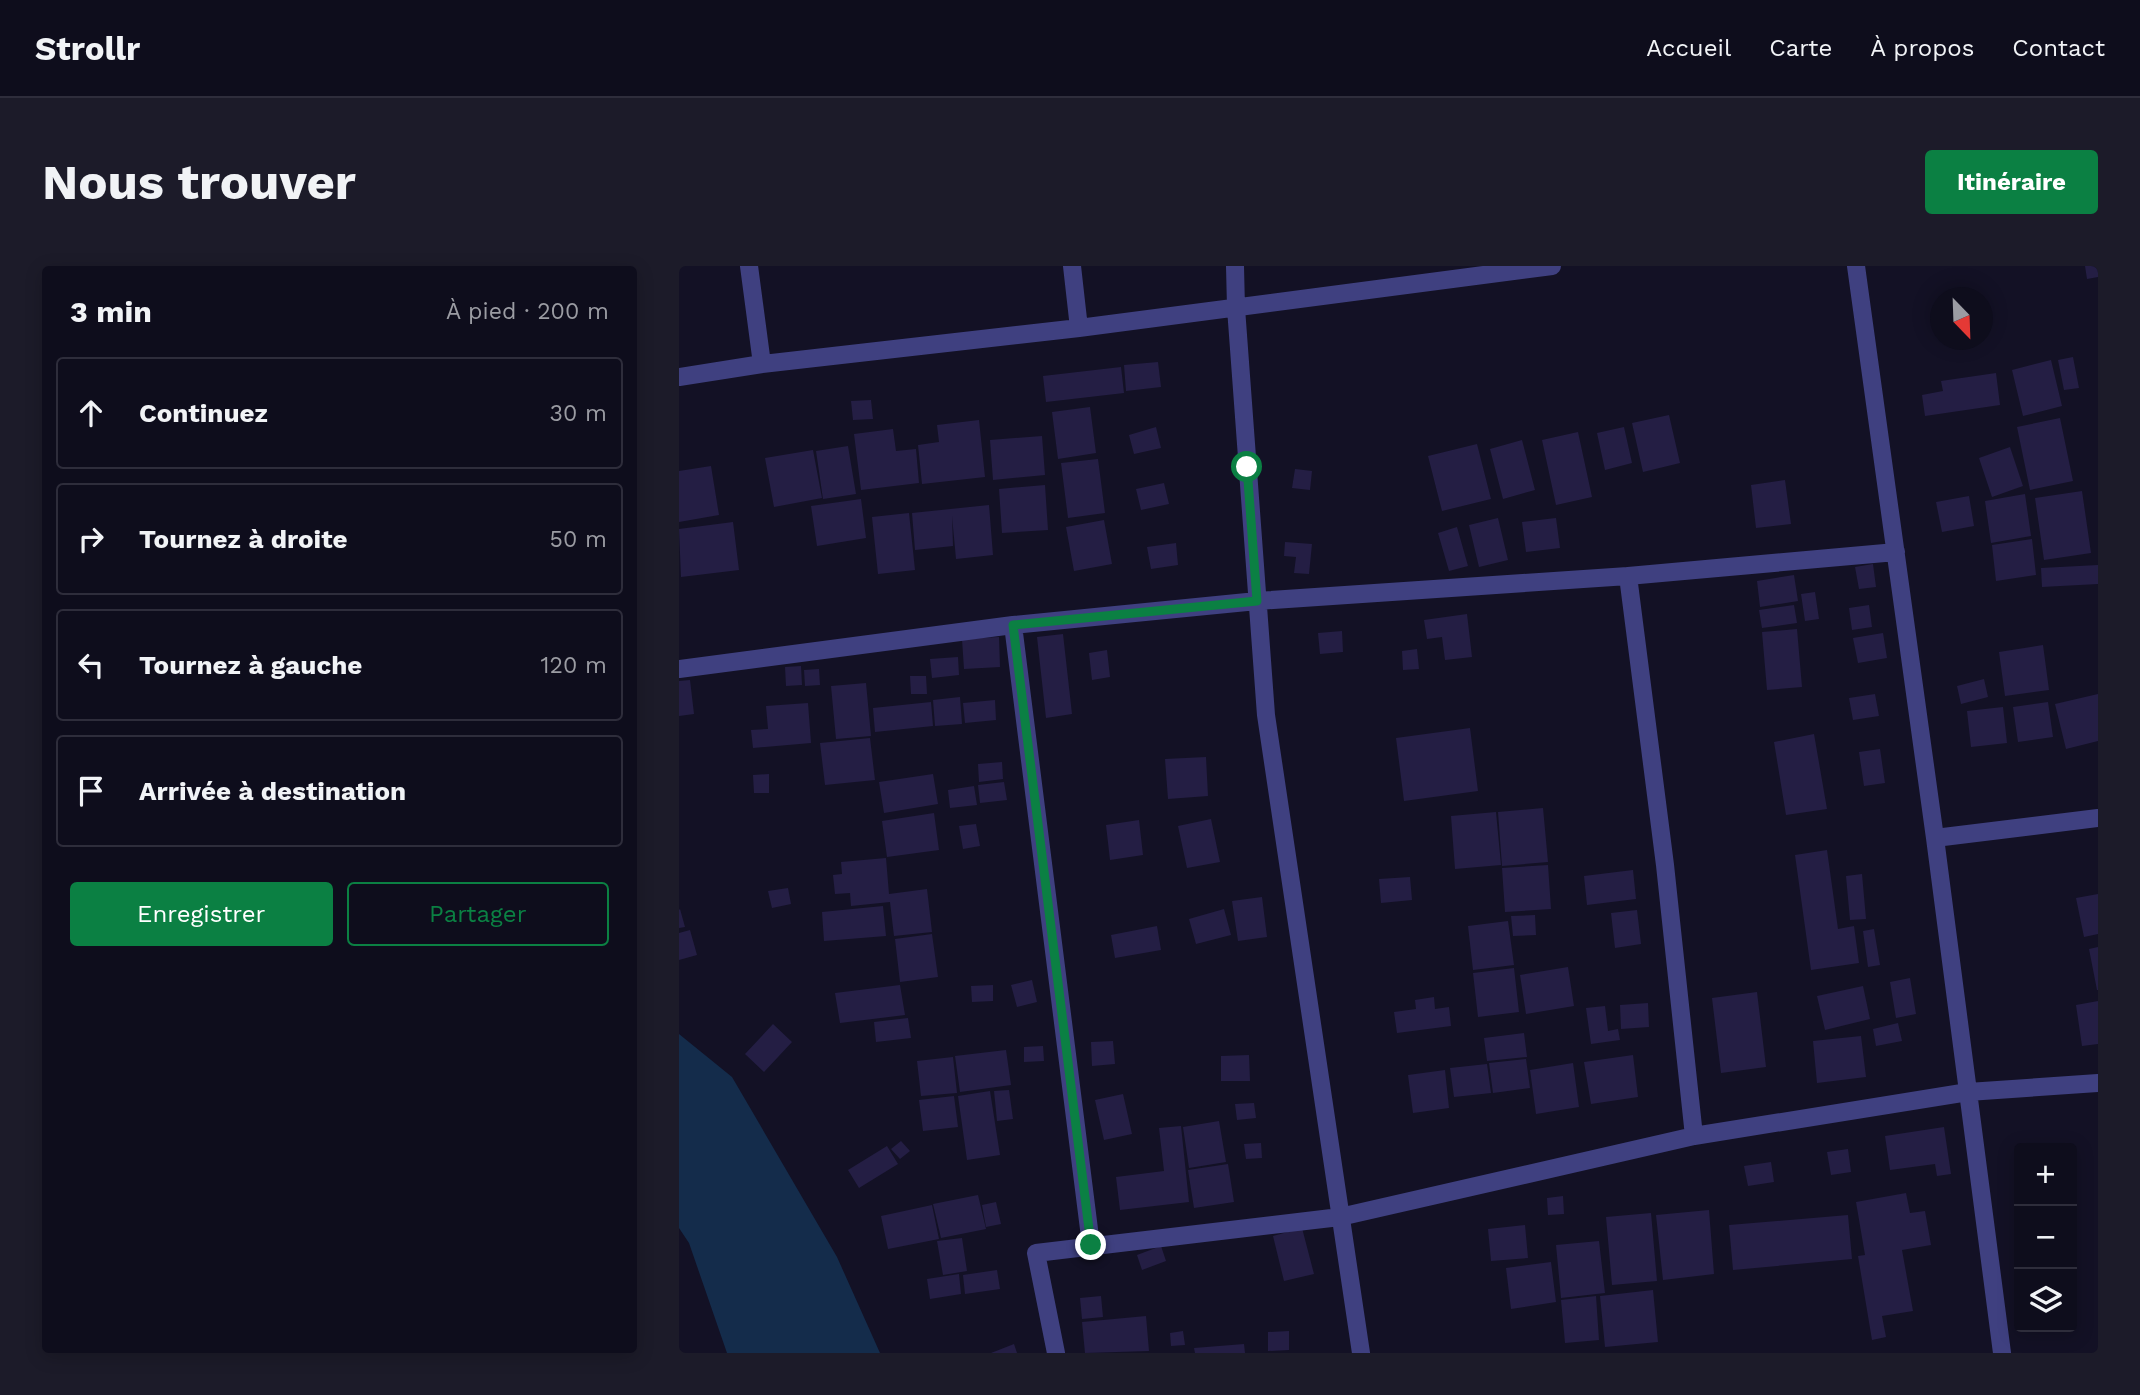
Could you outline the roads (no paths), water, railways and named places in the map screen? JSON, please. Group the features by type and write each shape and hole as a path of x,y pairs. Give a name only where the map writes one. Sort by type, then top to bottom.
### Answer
{"street":[{"path":"749,266 762,365"},
{"path":"1072,266 1079,328"},
{"path":"1235,266 1266,715 1361,1353"},
{"path":"679,377 1552,266"},
{"path":"1856,266 1935,838 2002,1353"},
{"path":"679,669 1013,625 1257,601 1628,576 1896,552"},
{"path":"1628,576 1665,865 1694,1136"},
{"path":"1013,625 1091,1245"},
{"path":"1935,838 2098,818"},
{"path":"1056,1353 1036,1252 1340,1217 1694,1136 1968,1092 2098,1083"}],"water":[{"path":"679,1034 732,1077 837,1257 880,1353 727,1353 689,1243 679,1228"}]}
